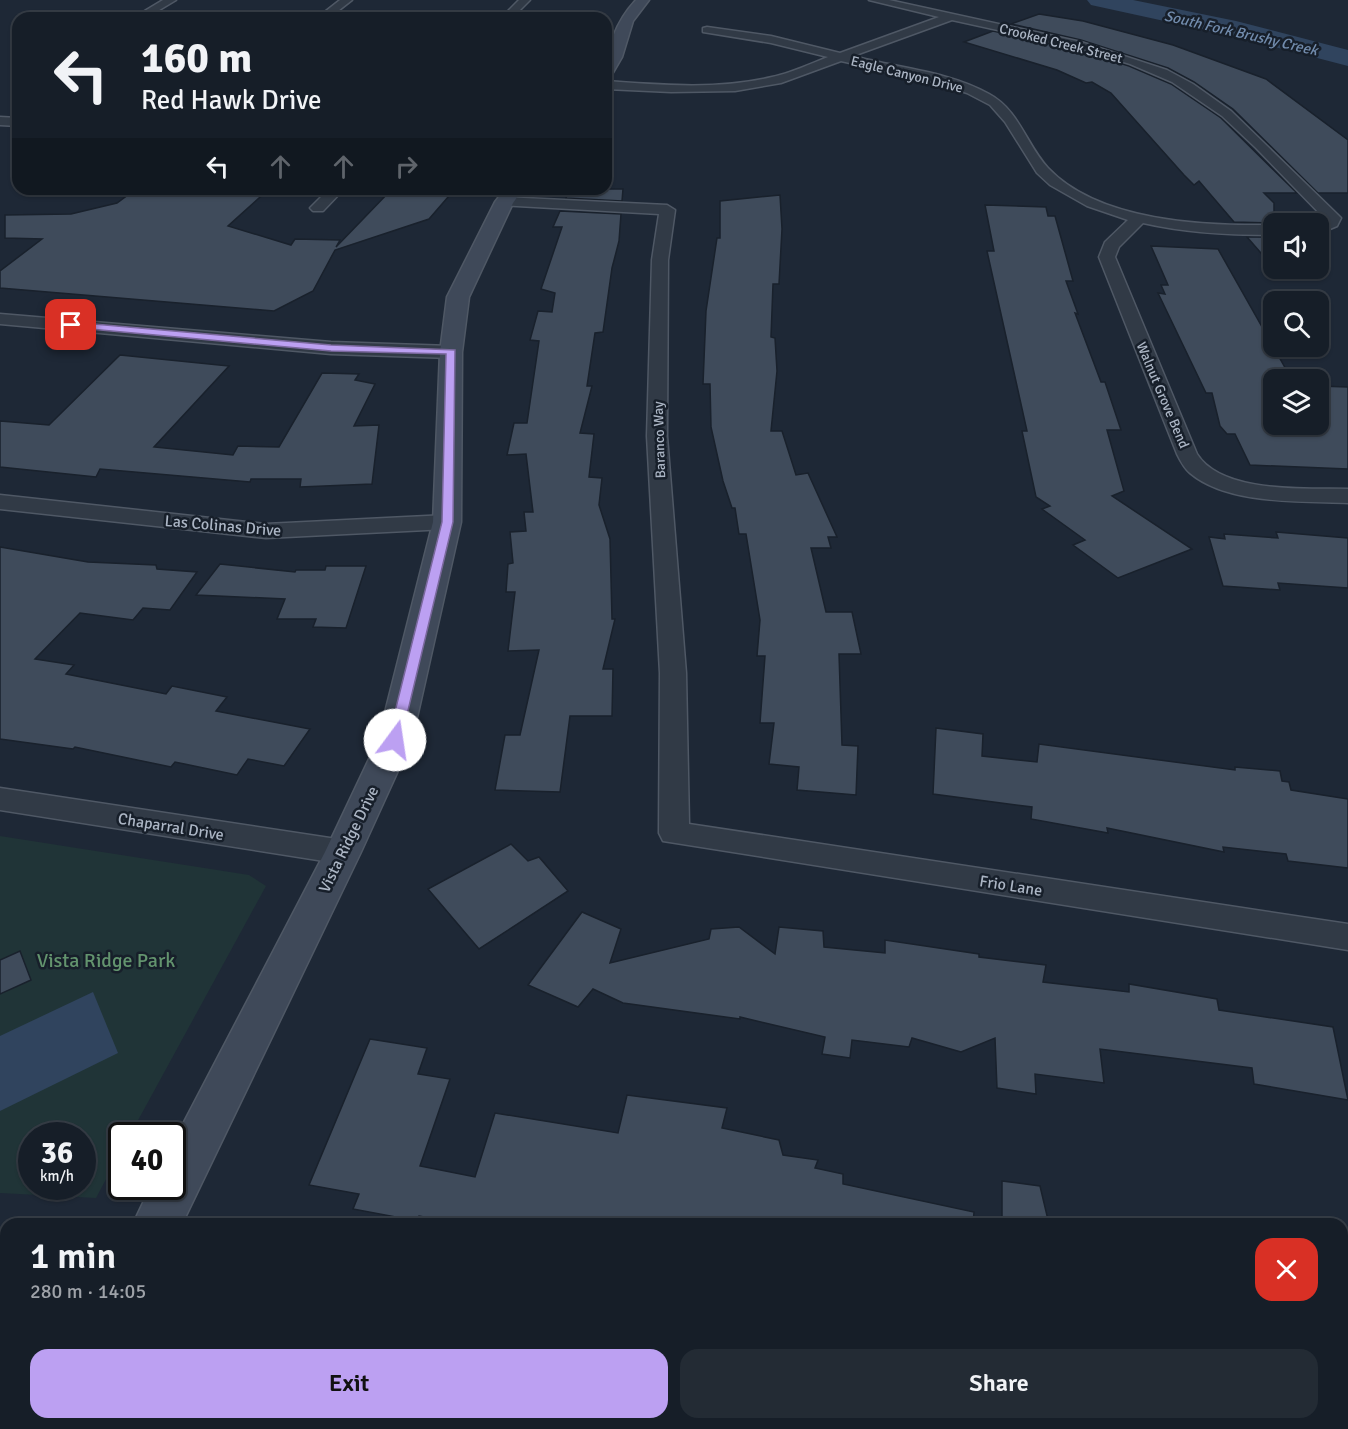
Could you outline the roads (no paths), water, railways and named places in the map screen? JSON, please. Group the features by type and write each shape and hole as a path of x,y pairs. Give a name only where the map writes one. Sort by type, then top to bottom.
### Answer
{"street":[{"path":"149,12 171,0"},
{"path":"330,12 347,0"},
{"path":"512,12 525,0"},
{"path":"612,63 617,55 623,27 643,0"},
{"name":"Crooked Creek Street","path":"874,0 1110,53 1167,75 1212,102 1328,213"},
{"path":"612,85 681,90 748,87 777,80 950,17"},
{"name":"Eagle Canyon Drive","path":"707,30 751,34 949,83 985,96 1002,108 1042,171 1058,185 1106,208 1139,218 1197,228 1263,230"},
{"path":"318,208 331,195"},
{"name":"Vista Ridge Drive","path":"160,1218 342,852 395,740 447,522 451,352 458,297 509,196"},
{"name":"Baranco Way","path":"509,196 666,210 660,260 657,436 673,673 674,833"},
{"name":"Walnut Grove Bend","path":"1139,218 1116,240 1107,257 1187,454 1196,468 1214,479 1258,491 1348,496"},
{"path":"0,319 331,348 451,352"},
{"name":"Las Colinas Drive","path":"0,502 266,531 447,522"},
{"name":"Chaparral Drive","path":"0,799 342,852"},
{"name":"Frio Lane","path":"674,833 1348,937"}],"water":[{"path":"93,992 118,1053 0,1111 0,1036"}],"waterway":[{"name":"South Fork Brushy Creek","path":"1099,0 1236,29 1348,58"}],"park label":[{"name":"Vista Ridge Park","path":"106,960"}]}
